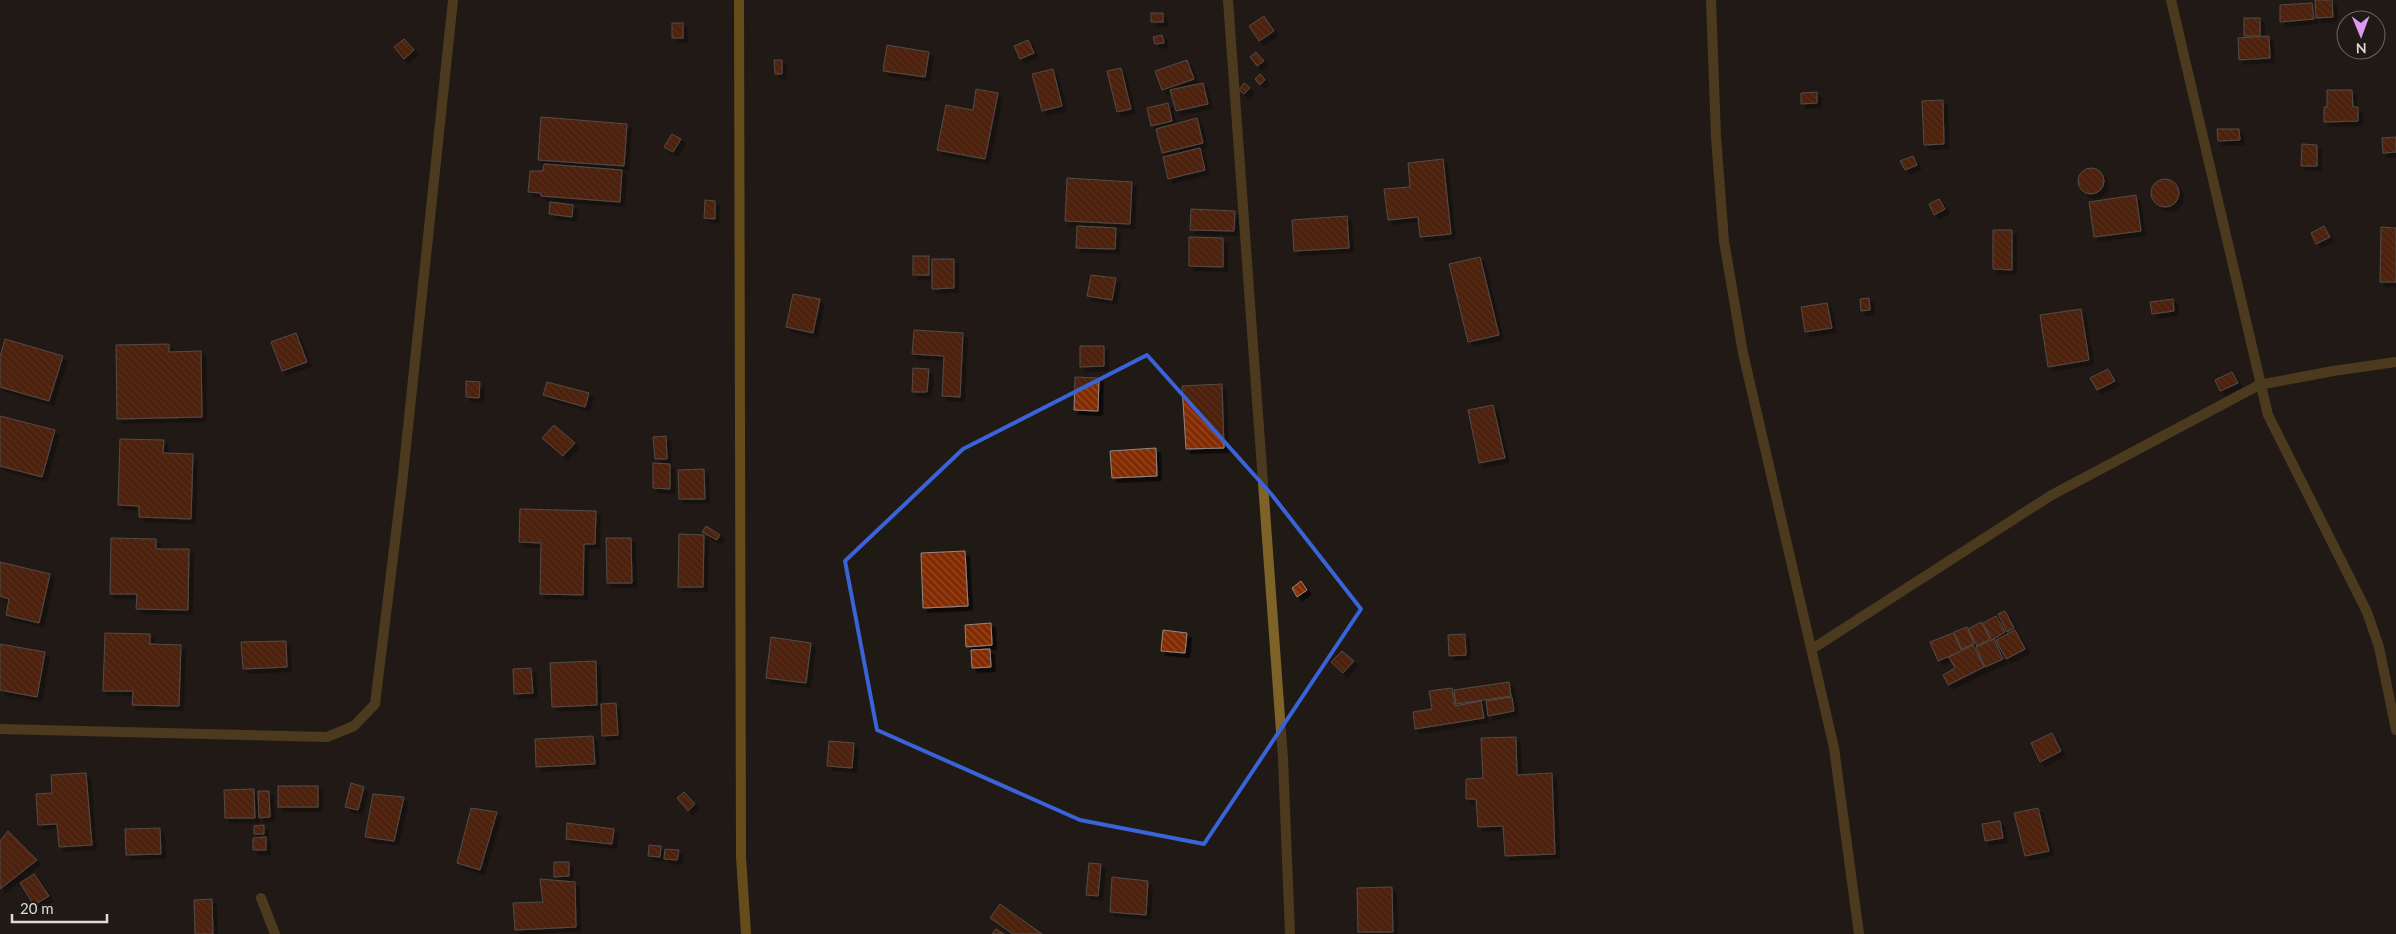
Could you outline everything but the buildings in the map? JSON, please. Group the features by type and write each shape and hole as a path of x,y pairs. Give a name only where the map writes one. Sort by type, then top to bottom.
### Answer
{"main road":[{"path":"739,0 740,847 746,934"}],"street":[{"path":"0,729 327,737 354,726 375,704 402,484 453,0"},
{"path":"1228,0 1283,759 1290,934"},
{"path":"1711,0 1716,137 1724,242 1743,353 1834,748 1859,934"},
{"path":"2171,0 2244,310 2259,386 2268,415 2367,612 2379,647 2396,730"},
{"path":"1812,649 2050,496 2259,386 2333,371 2396,362"},
{"path":"261,898 275,934"}],"highlighted area":[{"path":"1147,355 1272,495 1361,609 1204,844 1080,820 877,730 845,561 963,449"}]}
